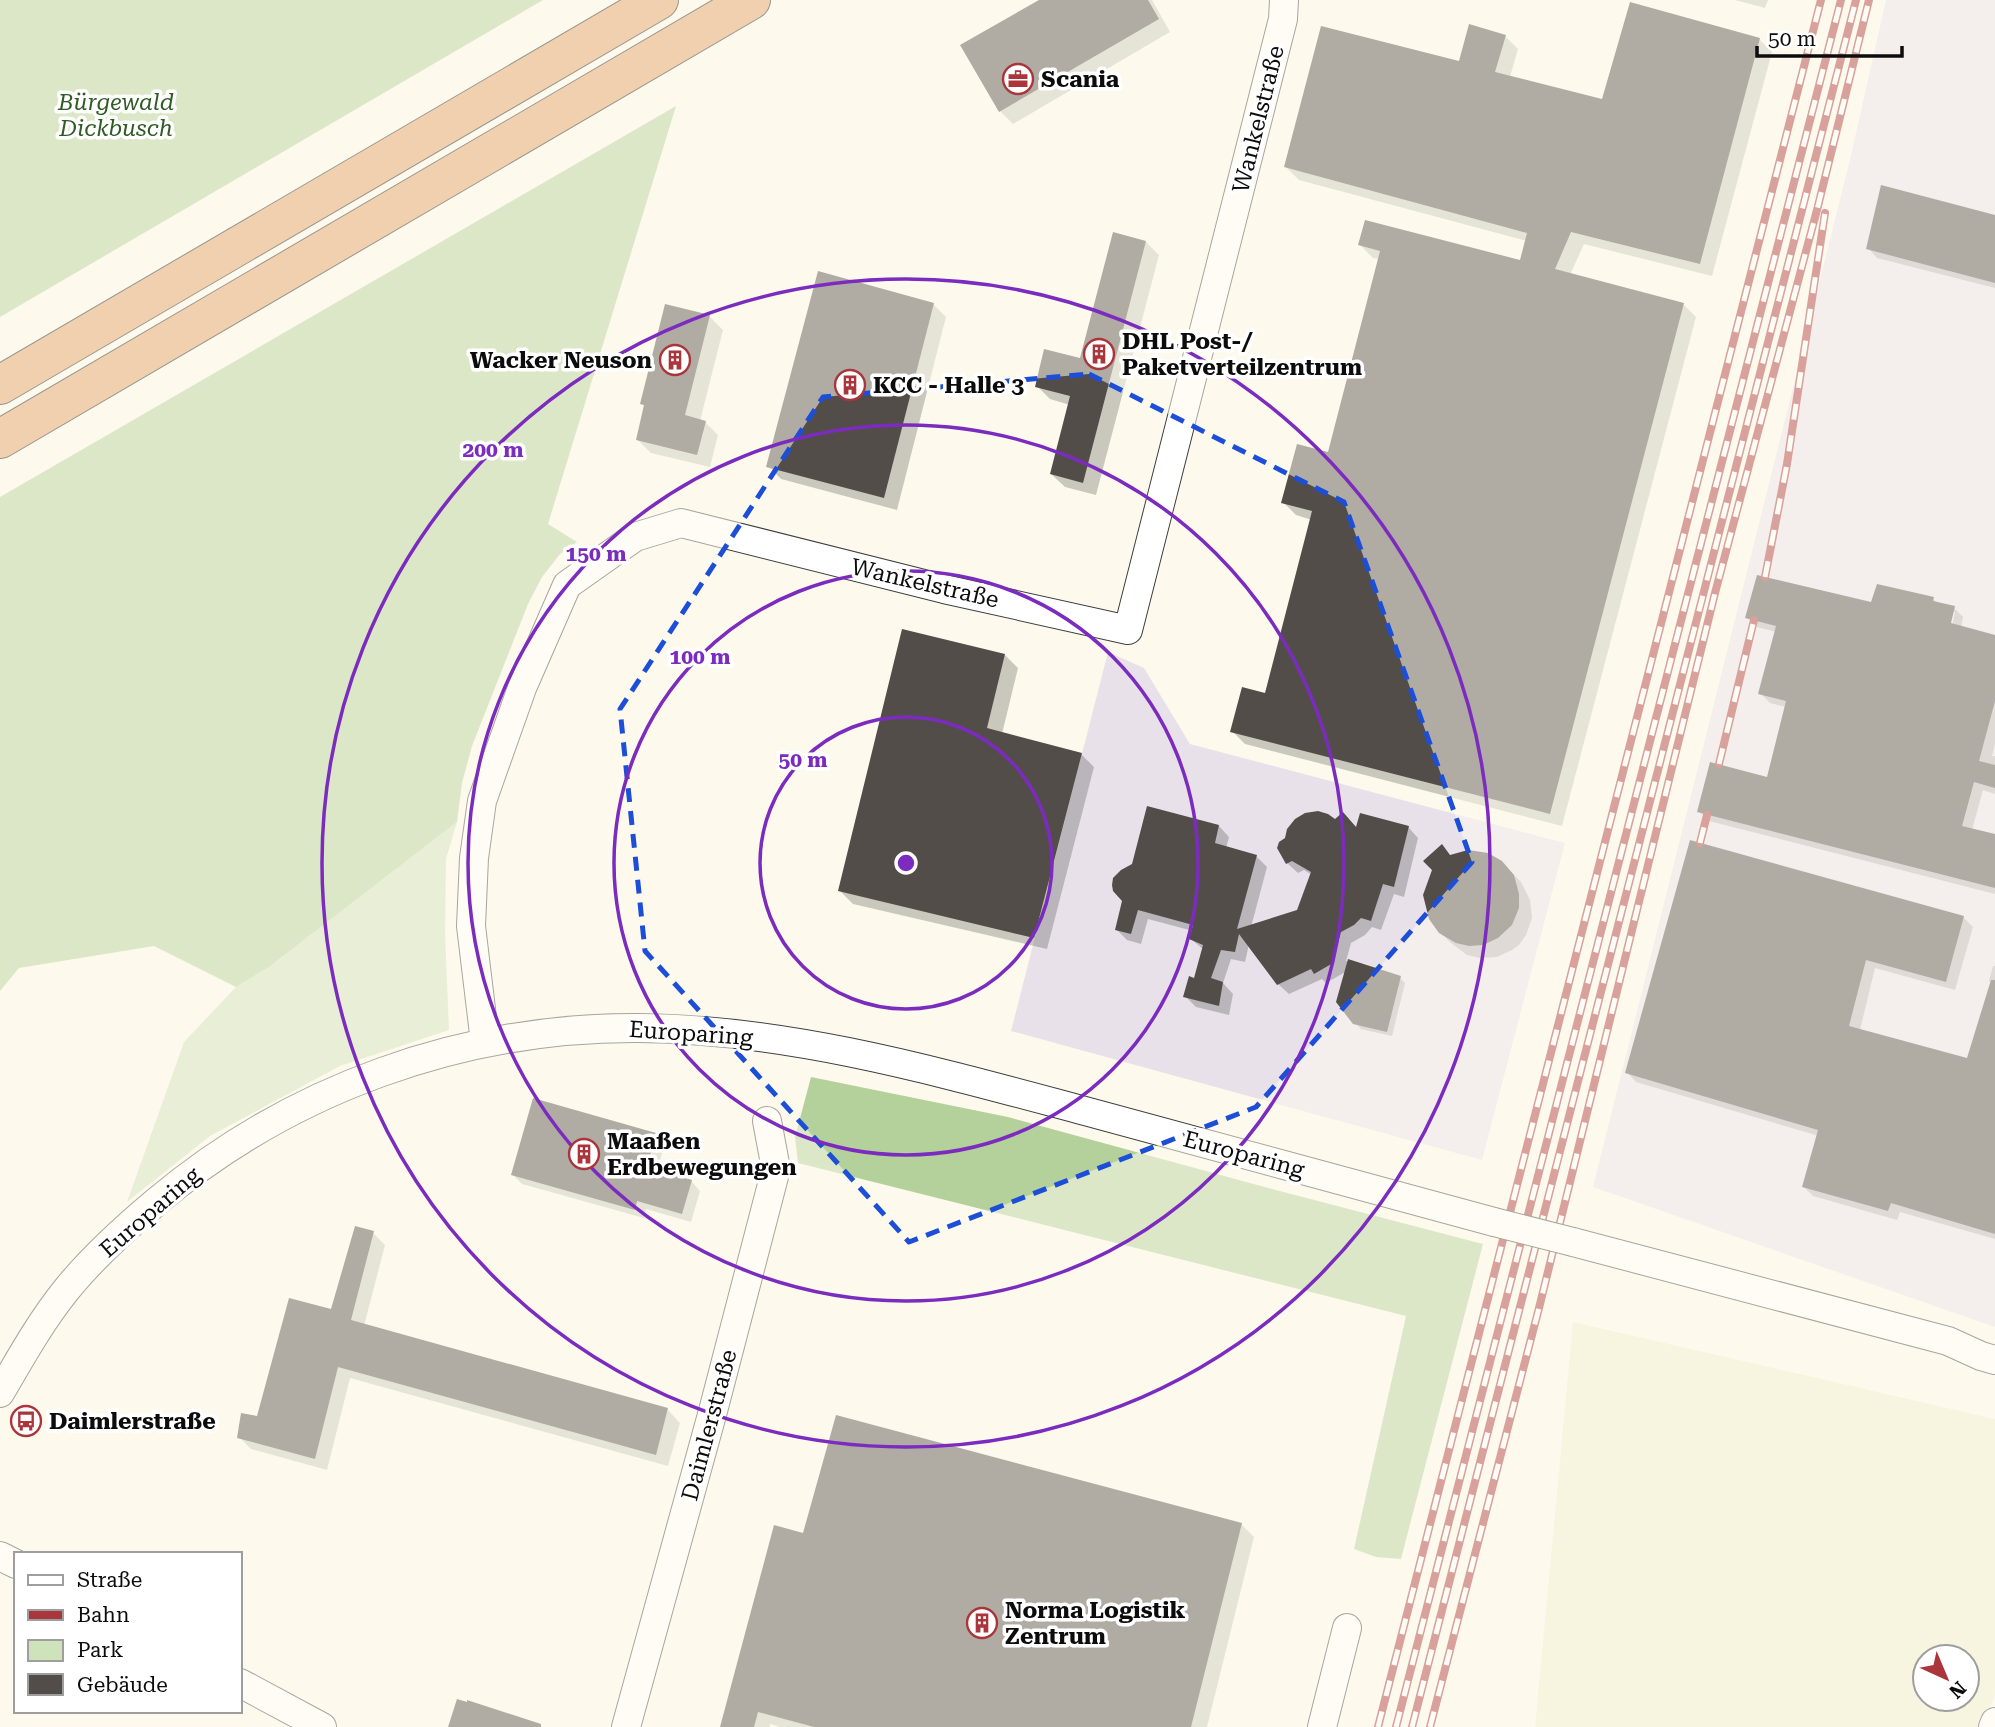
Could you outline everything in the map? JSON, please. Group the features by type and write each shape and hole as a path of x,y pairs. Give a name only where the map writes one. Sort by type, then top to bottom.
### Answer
{"highway":[{"path":"0,385 659,0"},
{"path":"0,439 751,0"}],"street":[{"name":"Wankelstraße","path":"485,1042 471,926 474,858 482,801 522,688 568,585 635,537 681,523 944,589 1128,630 1283,19 1284,0"},
{"name":"Europaring","path":"0,1393 31,1340 69,1286 141,1214 214,1157 280,1116 326,1093 388,1069 456,1049 485,1042 570,1031 636,1028 756,1037 899,1063 1948,1341"},
{"name":"Daimlerstraße","path":"626,1727 776,1169 767,1122"},
{"path":"1948,1341 1995,1345"},
{"path":"1948,1341 1995,1360"},
{"path":"1322,1727 1347,1628"},
{"path":"242,1684 322,1727"},
{"path":"1993,1727 1995,1722"}],"highlighted area":[{"path":"1089,374 1344,502 1472,862 1256,1107 909,1242 645,951 620,709 823,397"}],"shaded area":[{"path":"1886,0 1995,0 1995,1327 1593,1187 1849,164"},
{"path":"1108,652 1144,668 1190,744 1565,843 1482,1160 1011,1031"},
{"path":"1573,1322 1995,1419 1995,1695 1982,1727 1535,1727"}],"green space":[{"name":"Bürgewald Dickbusch","path":"0,0 543,0 0,317"},
{"path":"676,106 548,524 577,542 560,554 542,577 528,604 472,746 462,783 457,822 269,967 236,987 154,946 19,968 0,991 0,497"},
{"path":"457,822 446,859 445,934 449,1030 340,1066 210,1136 127,1202 184,1042 236,987 269,967"},
{"path":"811,1077 1008,1117 1483,1244 1401,1559 1376,1557 1354,1549 1406,1316 798,1163 795,1137"}],"building":[{"name":"Scania","path":"1039,0 1148,0 1159,19 999,112 960,45"},
{"path":"1630,2 1760,38 1700,264 1571,232 1555,269 1684,303 1550,814 1230,732 1242,687 1265,693 1312,511 1281,503 1297,444 1328,452 1380,251 1358,245 1365,220 1520,260 1527,233 1284,167 1321,26 1459,61 1469,24 1506,35 1495,72 1602,99"},
{"path":"1881,185 1995,215 1995,283 1866,249"},
{"name":"DHL Post-/ Paketverteilzentrum","path":"1113,232 1146,241 1083,483 1050,474 1070,396 1035,387 1044,349 1080,358"},
{"name":"KCC - Halle 3","path":"818,271 934,303 884,498 766,467"},
{"name":"Wacker Neuson","path":"665,304 710,315 685,415 706,421 697,455 636,440 644,405 640,404"},
{"path":"1757,575 1871,602 1877,584 1934,597 1933,601 1955,606 1951,623 1995,635 1995,701 1979,761 1995,765 1995,788 1974,782 1962,826 1995,834 1995,888 1697,812 1710,762 1767,777 1786,701 1758,694 1776,626 1745,618"},
{"path":"902,629 1005,654 987,728 1082,753 1034,938 838,891"},
{"path":"1147,806 1219,825 1215,843 1257,855 1237,929 1297,910 1311,872 1292,861 1286,864 1277,848 1295,819 1305,813 1318,811 1335,819 1343,812 1356,827 1360,813 1409,826 1394,887 1383,884 1371,921 1361,918 1341,932 1333,963 1314,974 1311,969 1277,985 1239,934 1235,952 1221,950 1211,978 1223,982 1219,1006 1183,997 1189,976 1194,978 1203,945 1189,939 1193,925 1138,910 1131,934 1115,930 1122,901 1113,891 1113,878 1132,864"},
{"path":"1690,840 1964,916 1946,982 1866,960 1849,1026 1967,1058 1991,980 1995,980 1995,1234 1891,1203 1888,1211 1802,1187 1818,1130 1625,1073"},
{"path":"1442,844 1450,855 1468,850 1488,853 1502,861 1514,875 1519,908 1512,925 1498,938 1483,945 1456,943 1439,933 1429,919 1423,895 1432,870 1423,861"},
{"path":"1348,959 1401,976 1387,1032 1353,1024 1336,1002"},
{"name":"Maaßen Erdbewegungen","path":"533,1098 656,1133 647,1167 692,1180 682,1214 637,1201 635,1210 511,1175"},
{"path":"355,1226 374,1231 351,1320 668,1408 656,1455 338,1367 315,1459 237,1438 241,1413 257,1416 289,1298 331,1309"},
{"name":"Norma Logistik Zentrum","path":"836,1415 1242,1523 1191,1727 814,1727 758,1712 754,1727 720,1727 774,1525 803,1533"},
{"path":"457,1699 541,1724 541,1727 448,1727"}],"railway":[{"path":"1378,1727 1821,0"},
{"path":"1396,1727 1841,0"},
{"path":"1412,1727 1856,0"},
{"path":"1430,1727 1539,1308 1715,593 1817,210 1869,0"},
{"path":"1765,577 1787,464 1825,213"},
{"path":"1719,764 1754,620"},
{"path":"1700,843 1707,815"}],"place":[{"name":"Scania","path":"1018,79"},
{"name":"DHL Post-/ Paketverteilzentrum","path":"1099,354"},
{"name":"Wacker Neuson","path":"675,360"},
{"name":"KCC - Halle 3","path":"850,385"},
{"name":"Maaßen Erdbewegungen","path":"584,1154"},
{"name":"Daimlerstraße","path":"26,1421"},
{"name":"Norma Logistik Zentrum","path":"982,1623"}]}
